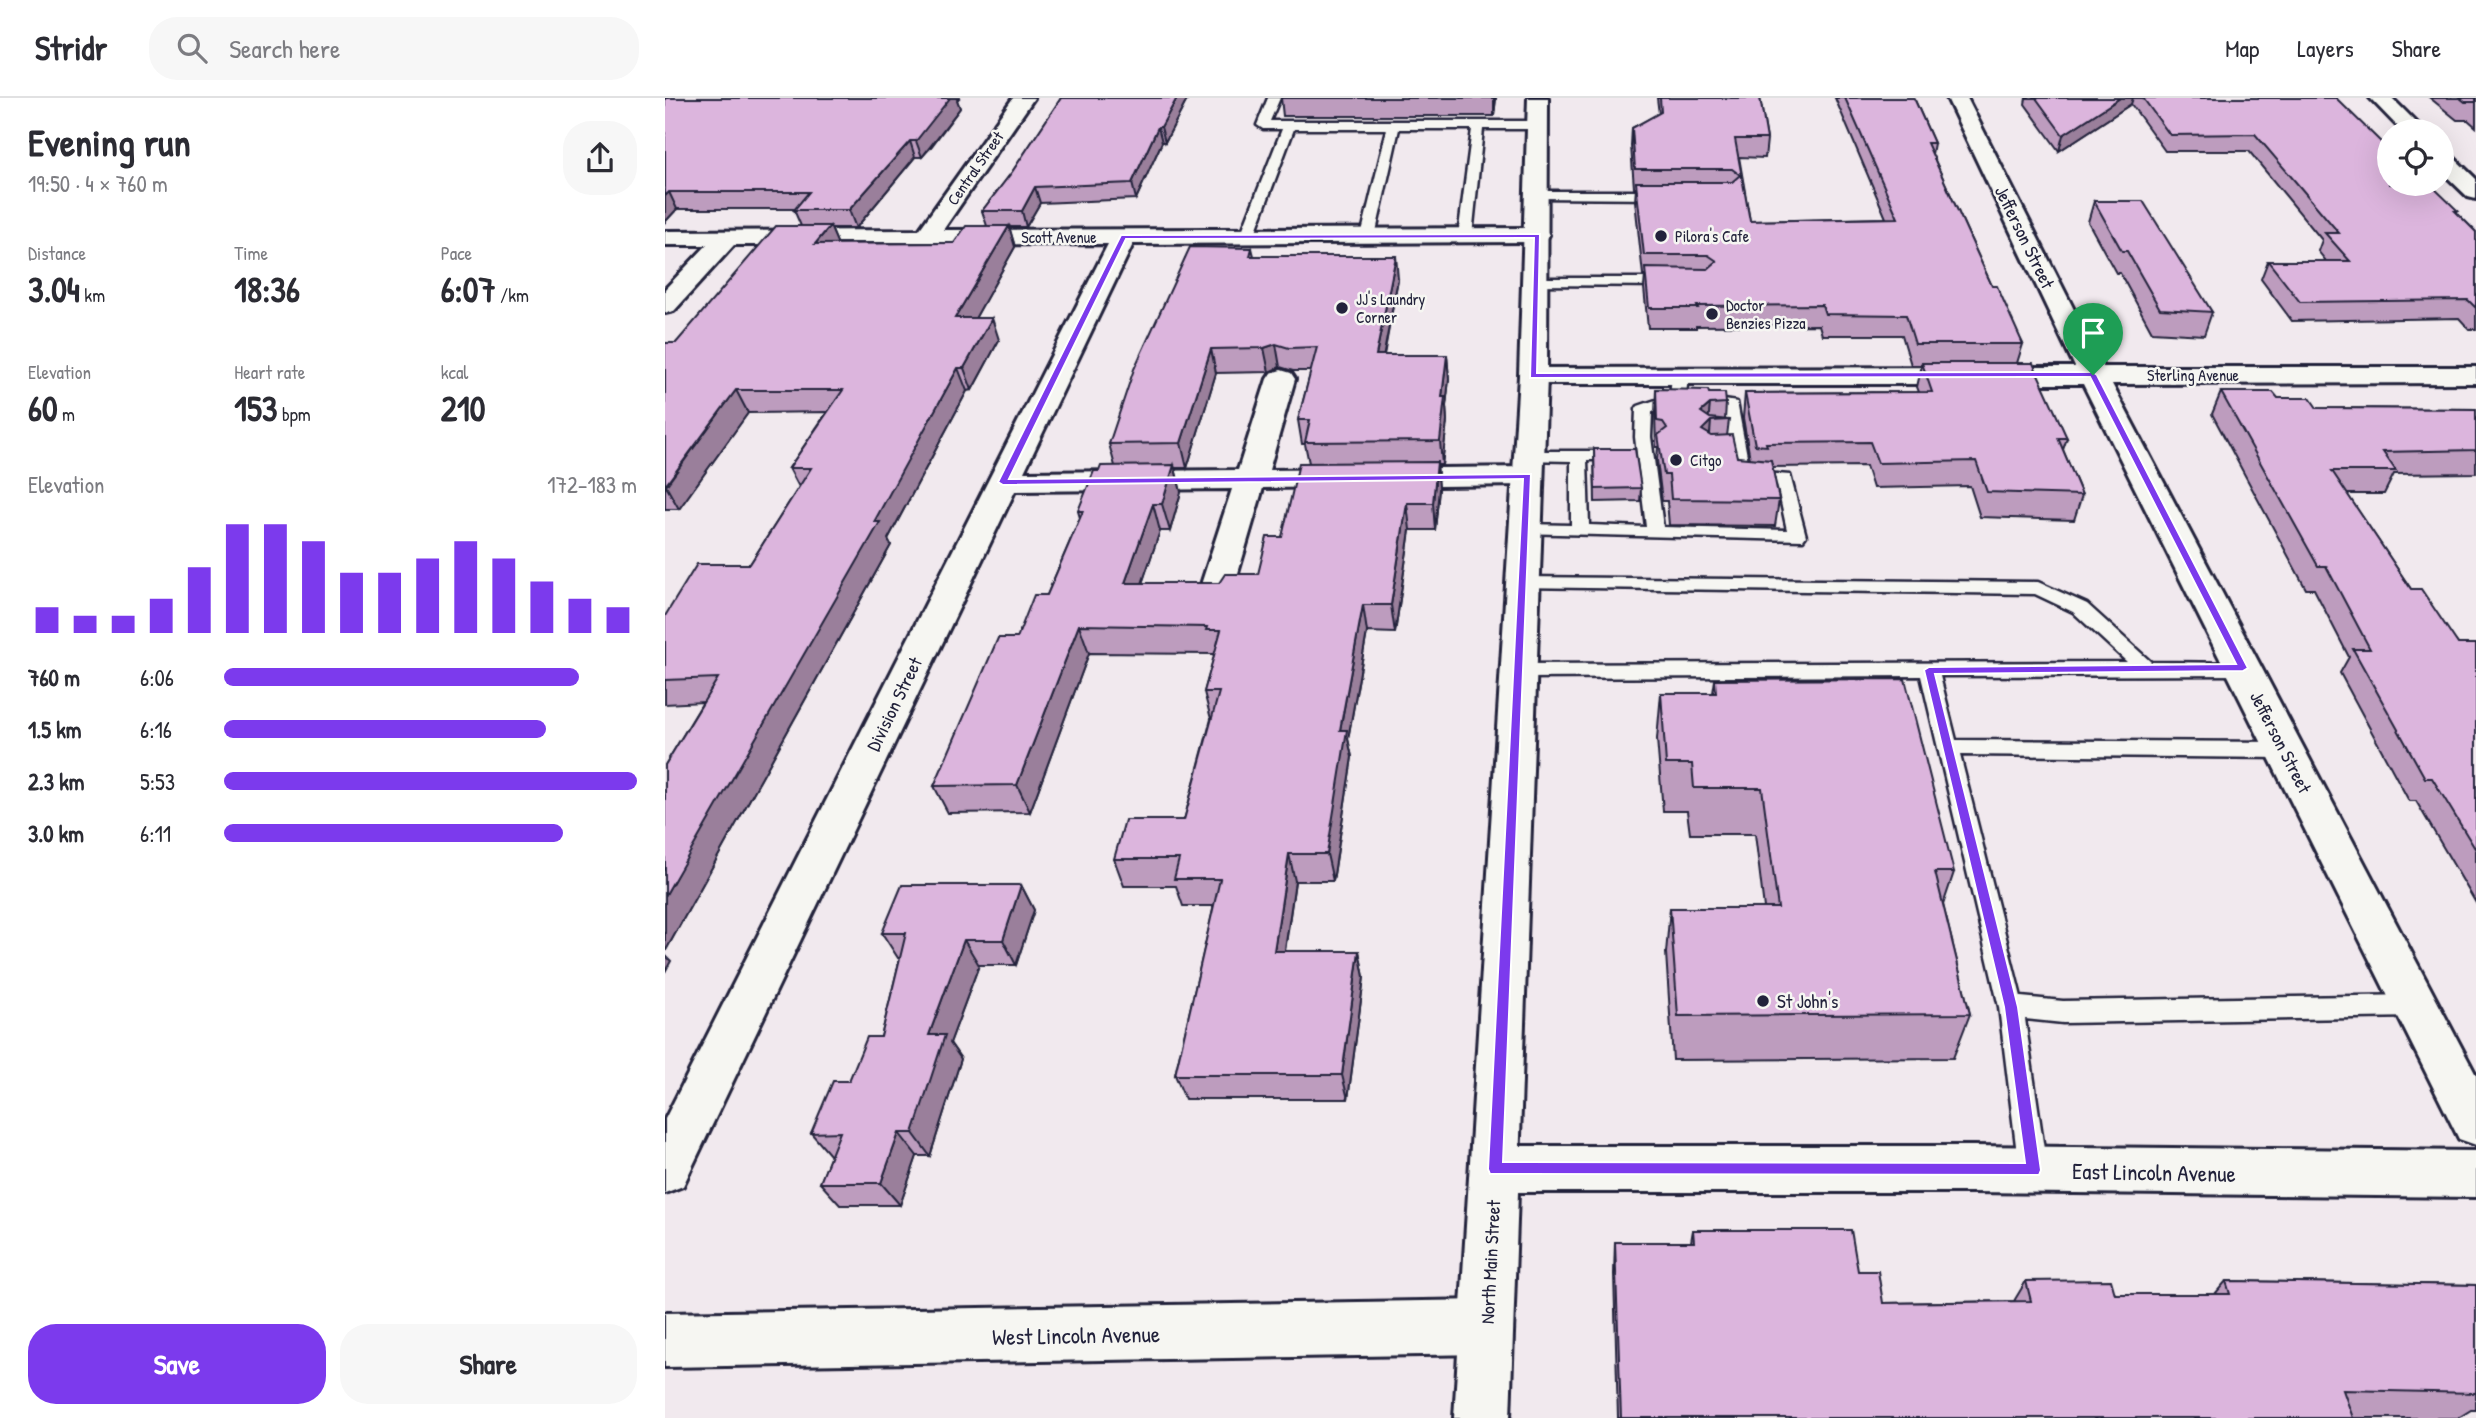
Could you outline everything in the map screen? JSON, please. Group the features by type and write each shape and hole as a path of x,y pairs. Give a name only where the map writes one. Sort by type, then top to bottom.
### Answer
{"street":[{"name":"Central Street","path":"926,237 1024,98"},
{"name":"Jefferson Street","path":"1957,98 2093,375 2476,1123"},
{"path":"2380,98 2402,119"},
{"name":"North Main Street","path":"1482,1418 1533,376 1538,111"},
{"path":"2454,171 2476,192"},
{"name":"Scott Avenue","path":"665,238 1537,235"},
{"name":"Division Street","path":"665,1170 1123,237"},
{"path":"665,305 727,238"},
{"name":"Sterling Avenue","path":"1533,376 1679,387 2093,375 2476,375"},
{"path":"1214,597 1281,379"},
{"path":"1003,482 1250,479 1528,466"},
{"name":"East Lincoln Avenue","path":"1495,1169 2476,1174"},
{"name":"West Lincoln Avenue","path":"665,1340 1486,1327"}],"lane":[{"path":"1274,98 1263,125 1478,125 1538,111"},
{"path":"1247,236 1289,125"},
{"path":"1368,236 1394,125"},
{"path":"1465,236 1478,125"},
{"path":"1538,195 1675,195"},
{"path":"1535,282 1693,282"},
{"path":"1525,529 1655,533 1797,536 1784,478 1742,477 1732,442 1731,405 1679,387 1644,410 1655,533"},
{"path":"1720,454 1732,442"},
{"path":"1528,466 1579,455 1649,446"},
{"path":"1579,455 1580,531"},
{"path":"1522,583 2038,588 2080,608 2147,669"},
{"path":"1518,671 2243,668"},
{"path":"1929,670 2011,1007 2033,1170"},
{"path":"1947,747 2285,750"},
{"path":"2011,1007 2063,1012 2417,1006"}],"building":[{"path":"665,98 950,98 916,141 910,141 849,210 794,210 809,192 669,192 665,196"},
{"path":"1061,98 1177,98 1161,127 1158,127 1132,183 1035,187 1022,211 982,211 1012,172"},
{"path":"1660,98 1760,98 1767,139 1735,139 1750,221 1898,218 1845,98 1914,98 1934,143 1927,143 1992,286 1997,286 2023,344 1915,344 1906,315 1825,314 1822,305 1649,308 1645,268 1708,269 1717,261 1708,255 1644,255 1636,182 1732,182 1740,175 1732,169 1635,169 1632,128 1661,112"},
{"path":"2036,98 2120,98 2063,135"},
{"path":"2143,98 2336,98 2377,138 2377,196 2442,196 2476,232 2476,308 2468,300 2300,302 2268,261 2350,261 2325,233 2339,233 2255,134 2170,135"},
{"path":"2460,98 2476,98 2476,102 2465,102"},
{"path":"2094,201 2143,201 2212,312 2160,309 2127,251 2122,251"},
{"path":"776,226 830,226 815,244 954,243 966,226 1009,226 955,318 992,318 964,368 958,368 874,522 880,522 665,896 665,765 718,678 665,680 665,616 697,564 750,564 811,468 789,468 843,390 736,390 665,486 665,343 676,343"},
{"path":"1190,247 1252,248 1250,256 1396,256 1376,355 1447,355 1440,441 1305,442 1310,420 1298,420 1317,347 1289,348 1276,344 1264,348 1211,349 1181,443 1109,444 1134,369"},
{"path":"1922,363 2033,363 2067,438 2058,438 2082,495 1987,492 1976,461 1878,463 1870,442 1755,445 1745,393 1932,392"},
{"path":"1656,389 1725,393 1726,403 1710,404 1701,412 1710,418 1729,420 1711,421 1702,430 1712,436 1732,435 1737,457 1771,460 1779,500 1671,499 1669,475 1664,475 1658,435 1667,428 1663,422 1657,421"},
{"path":"2221,392 2273,392 2278,398 2310,398 2317,408 2476,409 2476,450 2383,452 2396,471 2332,471 2411,589 2421,589 2458,644 2476,644 2476,850 2432,778 2425,778 2353,649 2370,649 2326,566 2318,566"},
{"path":"1594,449 1635,449 1641,488 1595,489"},
{"path":"1437,462 1433,503 1407,503 1391,605 1363,605 1340,730 1347,730 1327,854 1289,854 1274,951 1359,951 1342,1075 1175,1075 1220,879 1174,879 1179,859 1114,859 1125,820 1184,820 1219,692 1204,692 1221,630 1206,630 1207,627 1079,625 1017,785 934,786 998,638 1017,638 1034,595 1047,595 1083,511 1078,511 1094,471 1099,471 1101,466 1174,465 1162,504 1153,504 1125,583 1219,583 1225,574 1258,574 1267,537 1282,537 1299,463"},
{"path":"1905,679 1954,872 1935,872 1970,1014 1678,1016 1670,908 1778,908 1762,788 1694,788 1692,764 1666,764 1661,693 1716,693 1715,680"},
{"path":"902,885 1021,885 1003,940 964,940 929,1035 945,1035 913,1133 899,1133 881,1183 820,1183 840,1132 811,1133 833,1081 849,1081 867,1037 881,1037 906,933 882,933"},
{"path":"1693,1230 1851,1230 1858,1271 1878,1271 1883,1303 2031,1301 2026,1281 2111,1280 2115,1294 2230,1294 2226,1281 2476,1285 2476,1393 2343,1390 2353,1418 1621,1418 1615,1242 1694,1242"}],"place":[{"name":"Pilora's Cafe","path":"1661,236"},
{"name":"JJ's Laundry Corner","path":"1342,308"},
{"name":"Doctor Benzies Pizza","path":"1712,314"},
{"name":"Citgo","path":"1676,460"},
{"name":"St John's","path":"1763,1001"}],"route":[{"path":"1537,235 1533,376 2093,375 2243,668 1929,670 2011,1007 2033,1170 1495,1169 1527,476 1003,482 1123,237 1537,235"}]}
